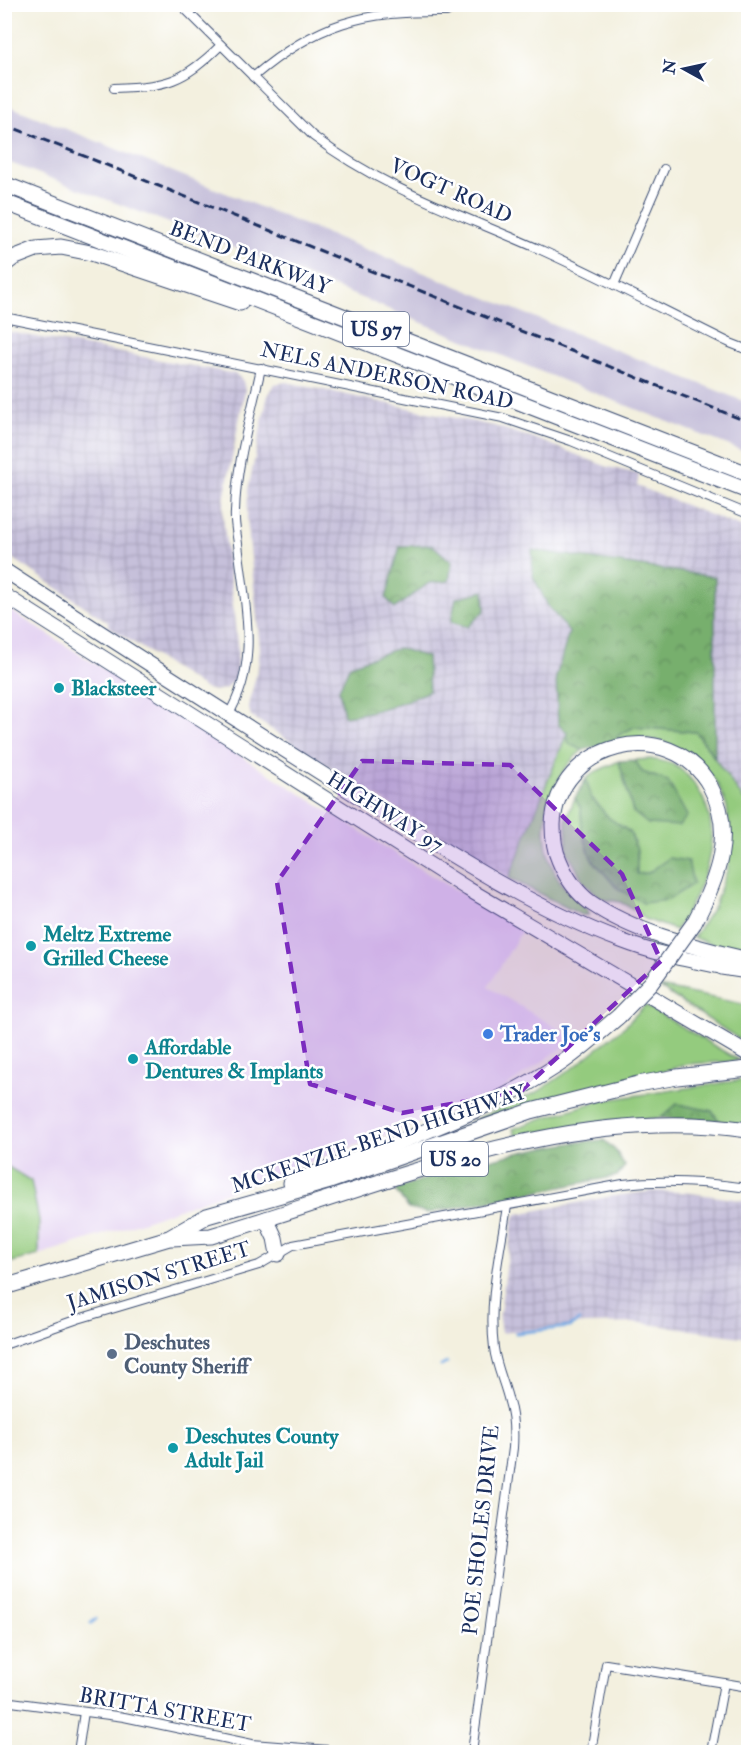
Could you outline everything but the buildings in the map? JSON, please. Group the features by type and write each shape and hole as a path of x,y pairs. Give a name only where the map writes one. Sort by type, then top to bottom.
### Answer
{"highway":[{"name":"BEND PARKWAY","path":"4,184 748,474"},
{"name":"BEND PARKWAY","path":"4,201 748,491"},
{"path":"4,265 13,258 36,249 61,247 91,253 255,308 315,322"},
{"path":"207,1216 423,1132 491,1102 559,1064 619,1016 658,974 694,923 708,896 722,854 722,814 717,798 708,782 694,766 683,757 657,746 637,744 618,747 589,758 571,774 564,784 554,814 555,851 567,879 589,902 620,920 695,946 748,960"},
{"path":"722,967 748,972"},
{"name":"MCKENZIE-BEND HIGHWAY","path":"4,1287 169,1238 207,1216 330,1181 500,1121 565,1101 638,1084 748,1069"},
{"name":"MCKENZIE-BEND HIGHWAY","path":"169,1238 211,1236 440,1163 492,1149 557,1136 649,1125 691,1125 748,1130"},
{"path":"266,1220 275,1238 278,1254"}],"main road":[{"name":"HIGHWAY 97","path":"4,570 367,802 543,907 624,942 686,960 722,967"},
{"name":"HIGHWAY 97","path":"4,596 468,888 748,1054"},
{"path":"217,730 225,727 232,728 309,776 367,802"}],"street":[{"name":"VOGT ROAD","path":"180,4 313,136 372,176 543,251 748,350"},
{"path":"253,77 279,55 328,27 410,8 447,12"},
{"path":"114,88 165,84 185,75 201,64 221,45"},
{"path":"614,285 664,170"},
{"name":"NELS ANDERSON ROAD","path":"4,317 503,418 571,441 748,514"},
{"path":"228,715 242,686 248,661 247,620 235,515 236,482 261,368"},
{"name":"JAMISON STREET","path":"4,1345 78,1319 259,1265 293,1245 652,1181 681,1180 748,1188"},
{"name":"POE SHOLES DRIVE","path":"472,1752 513,1448 514,1426 494,1352 492,1327 492,1308 507,1206"},
{"path":"591,1752 606,1664 748,1687"},
{"path":"711,1752 724,1683"},
{"name":"BRITTA STREET","path":"4,1701 124,1717 242,1743 354,1752"},
{"path":"78,1752 84,1712"}],"highlighted area":[{"path":"362,761 510,765 622,874 661,961 521,1091 402,1113 310,1084 277,882"}],"shaded area":[{"path":"4,104 748,403 748,453 564,381 288,268 5,161"},
{"path":"4,331 236,374 243,381 245,390 223,515 238,651 236,678 225,689 213,691 204,688 108,626 108,622 5,553"},
{"path":"286,382 494,426 539,440 608,467 639,474 637,486 748,530 748,797 744,800 696,732 571,722 509,878 251,716 248,706 258,668 260,648 247,518 248,490 268,394 274,384"},
{"path":"5,607 420,869 523,929 488,987 575,1039 488,1099 142,1222 39,1255 39,1220 31,1181 5,1165"},
{"path":"653,1191 684,1192 748,1201 748,1338 642,1323 585,1324 501,1333 499,1319 513,1220 517,1214"}],"green space":[{"path":"432,545 452,562 449,581 429,583 395,608 386,598 400,546"},
{"path":"532,550 715,577 715,757 696,732 634,727 619,735 612,743 583,750 569,744 567,733 558,724 556,677 569,632 548,606 533,576"},
{"path":"484,591 485,610 468,627 451,622 456,598"},
{"path":"399,648 427,657 429,691 387,707 344,716 339,689 350,665"},
{"path":"634,727 696,732 744,800 748,797 748,951 719,946 693,938 714,906 728,868 730,837 727,807 717,783 695,757 661,741 638,738 612,743 619,735"},
{"path":"567,733 569,744 583,750 559,778 551,795 545,831 547,850 562,884 584,906 589,915 581,915 509,878"},
{"path":"651,759 671,764 688,776 699,791 711,826 711,845 702,881 676,930 645,919 637,911 620,902 602,899 583,881 567,851 566,819 575,798 581,809 582,830 643,903 670,858 648,873 637,874 637,850 630,832 609,818 591,797 586,779 595,772 619,761 633,812 675,797 668,781 642,772 635,760"},
{"path":"635,760 642,772 668,781 687,816 679,826 648,824 633,812 619,761"},
{"path":"586,779 591,797 609,818 630,832 637,850 637,874 648,873 669,858 688,861 693,884 668,900 643,903 617,888 591,858 582,830 581,809 575,798"},
{"path":"659,987 748,1005 748,1045"},
{"path":"645,1005 740,1061 688,1064 622,1084 469,1122 539,1091 577,1065 625,1026"},
{"path":"748,1079 748,1125 719,1121 712,1111 677,1104 661,1118 605,1121 524,1135 515,1135 513,1129 599,1101"},
{"path":"677,1104 712,1111 719,1121 661,1118"},
{"path":"604,1140 616,1151 625,1166 617,1176 428,1213 409,1209 394,1189 524,1151"},
{"path":"5,1165 31,1181 39,1220 39,1255 5,1264"}],"waterway":[{"path":"516,1333 569,1327 579,1321"},
{"path":"441,1366 447,1363"},
{"path":"91,1623 96,1619"}],"railway":[{"path":"4,124 748,422"}],"place":[{"name":"Blacksteer","path":"59,688"},
{"name":"Meltz Extreme Grilled Cheese","path":"31,946"},
{"name":"Trader Joe's","path":"488,1034"},
{"name":"Affordable Dentures & Implants","path":"133,1059"},
{"name":"Deschutes County Sheriff","path":"112,1354"},
{"name":"Deschutes County Adult Jail","path":"173,1448"}]}
